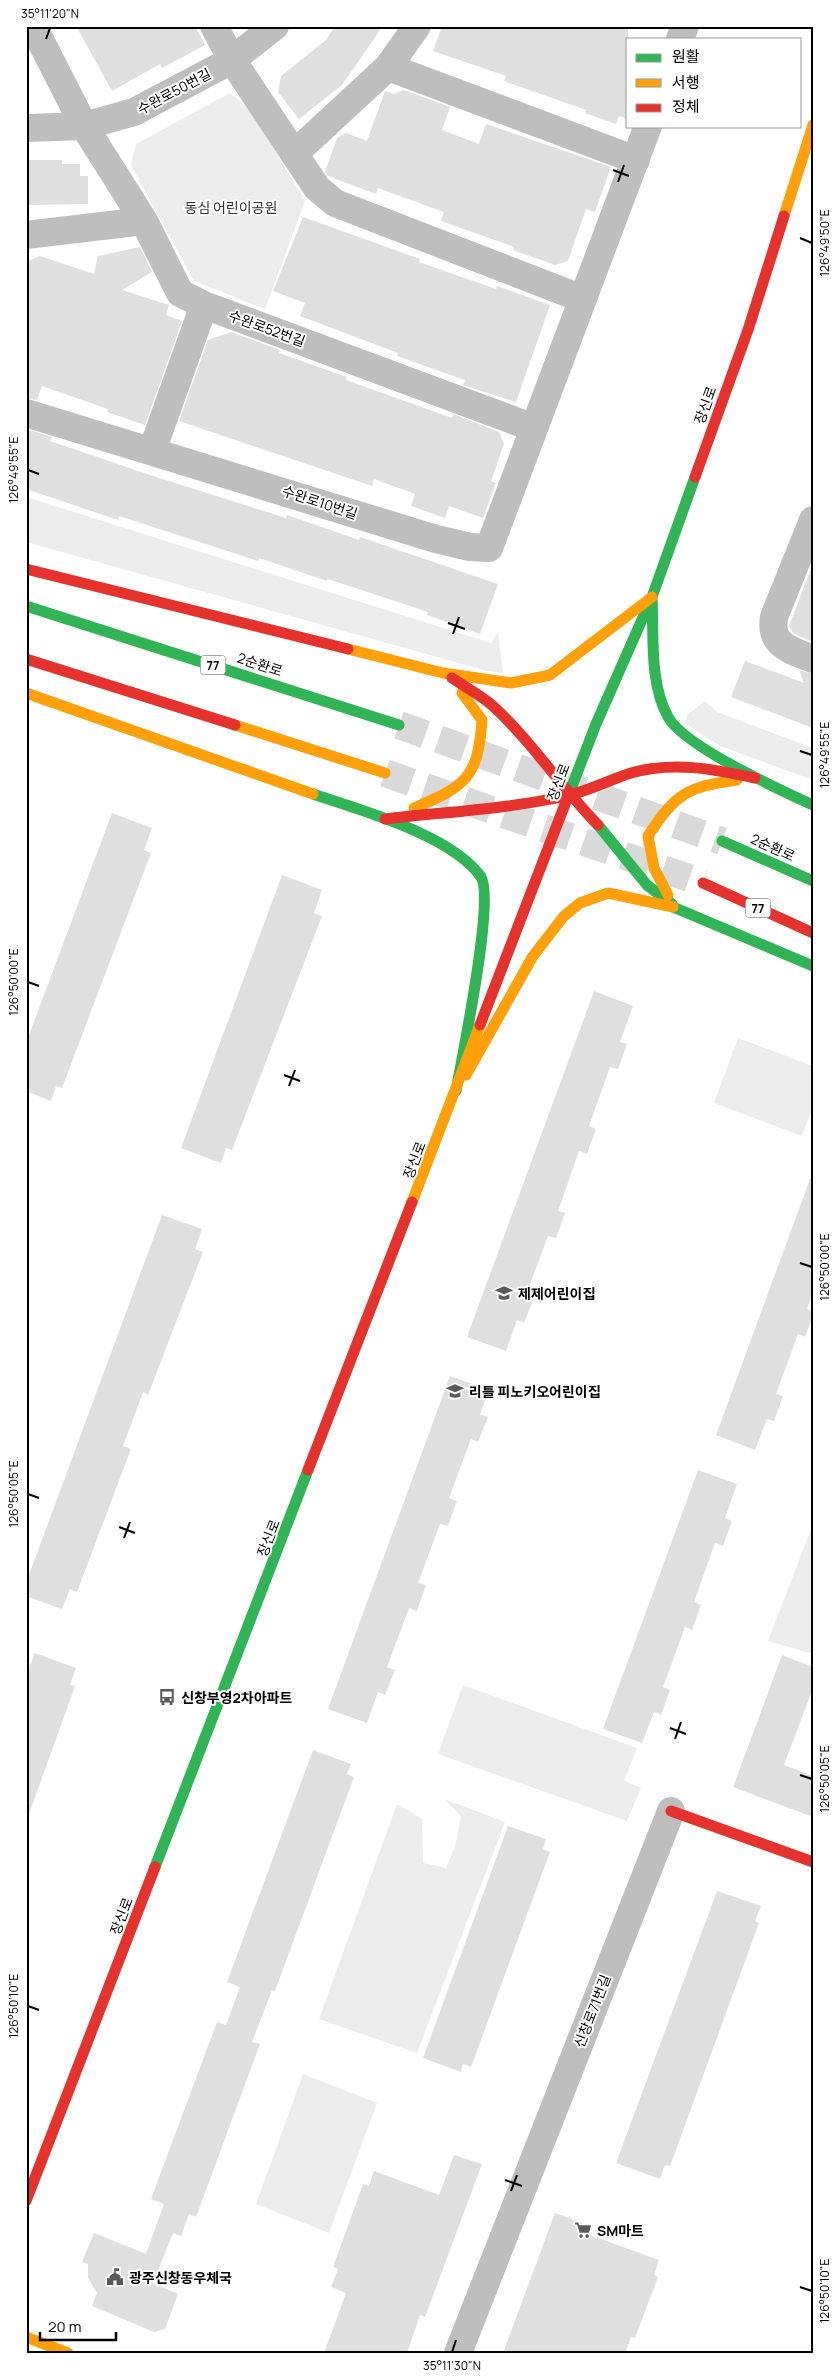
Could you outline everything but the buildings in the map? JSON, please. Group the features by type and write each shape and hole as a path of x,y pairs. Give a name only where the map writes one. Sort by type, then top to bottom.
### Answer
{"main road":[{"name":"장신로","path":"26,2201 456,1091 596,724 652,597 748,330 813,125"},
{"path":"26,568 443,673 511,684 550,674 652,597"},
{"path":"652,597 658,696 668,720 677,730 755,778 813,805"},
{"name":"2순환로","path":"26,606 399,724"},
{"path":"26,659 385,773"},
{"path":"443,673 492,705 522,736 569,796 611,839 647,885 677,908"},
{"path":"385,819 456,789 470,776 479,758 482,720 469,700 443,673"},
{"path":"26,693 385,819 450,848 468,862 482,879 485,898 481,941 456,1091"},
{"path":"385,819 497,807 569,796 638,771 662,766 683,764 755,778"},
{"path":"677,908 663,887 654,868 648,836 668,805 688,790 712,783 755,778"},
{"name":"2순환로","path":"722,841 813,881"},
{"name":"77","path":"703,883 813,933"},
{"path":"456,1091 533,956 564,916 580,903 608,893 677,908 751,942 813,966"},
{"name":"신창로71번길","path":"671,1811 813,1862"},
{"path":"26,2337 68,2353"}],"street":[{"path":"214,26 232,60 317,188 335,204 583,299"},
{"name":"수완로50번길","path":"26,128 84,126 134,112 232,60 275,26"},
{"path":"294,154 388,67 417,26"},
{"path":"680,38 685,26"},
{"path":"33,35 84,126"},
{"path":"388,67 636,160"},
{"name":"수완로52번길","path":"84,126 144,221 180,293 204,305 534,428"},
{"path":"534,428 647,128"},
{"path":"26,236 144,221"},
{"path":"152,451 204,305"},
{"name":"수완로10번길","path":"26,413 470,548 489,548 534,428"},
{"path":"813,520 774,617 772,629 773,634 787,649 813,659"},
{"name":"신창로71번길","path":"458,2353 671,1811"}],"green space":[{"name":"동심 어린이공원","path":"230,93 252,112 305,201 265,309 194,281 131,165 136,144"},
{"path":"26,497 491,643 498,632 503,673 487,671 26,542"},
{"path":"705,701 717,712 813,748 813,780 720,746 685,723 687,715"},
{"path":"738,1038 813,1066 813,1107 802,1136 714,1103"},
{"path":"813,1524 813,1654 768,1641"},
{"path":"463,1685 637,1748 624,1781 641,1788 627,1821 438,1754"},
{"path":"444,1799 505,1822 417,2053 319,2019 397,1804 422,1819 423,1863 446,1868 455,1847 461,1816"},
{"path":"303,2074 377,2103 329,2233 256,2204"}],"tunnel":[{"path":"399,725 722,841"},
{"path":"385,773 703,883"}],"traffic: fast":[{"path":"567,799 596,724 652,597 695,477"},
{"path":"652,597 655,674 662,703 668,717 677,728 712,754 813,805"},
{"path":"26,606 399,725"},
{"path":"313,794 379,816 427,836 467,862 481,877 484,891 481,946 456,1091"},
{"path":"598,825 647,885 672,904"},
{"path":"722,841 813,881"},
{"path":"673,907 813,966"},
{"path":"155,1867 308,1470"}],"traffic: slow":[{"path":"784,216 813,125"},
{"path":"348,649 443,673 511,683 550,675 652,597"},
{"path":"26,693 313,794"},
{"path":"414,808 457,786 466,778 472,768 477,755 482,720 462,693"},
{"path":"235,725 385,773"},
{"path":"668,895 654,868 648,836 667,810 684,794 694,789 737,780"},
{"path":"466,1075 533,956 564,916 580,903 608,893 673,907"},
{"path":"412,1202 480,1025"},
{"path":"26,2337 68,2353"}],"traffic: jam":[{"path":"695,477 748,330 784,216"},
{"path":"26,569 348,649"},
{"path":"26,659 235,725"},
{"path":"452,678 488,702 507,720 598,825"},
{"path":"385,819 499,807 566,796 631,773 662,767 708,769 755,778"},
{"path":"480,1025 567,799"},
{"path":"703,883 813,933"},
{"path":"308,1470 412,1202"},
{"path":"671,1811 813,1862"},
{"path":"26,2201 155,1867"}],"place":[{"name":"제제어린이집","path":"504,1293"},
{"name":"리틀 피노키오어린이집","path":"455,1391"},
{"name":"신창부영2차아파트","path":"167,1697"},
{"name":"SM마트","path":"583,2230"},
{"name":"광주신창동우체국","path":"115,2277"}]}
